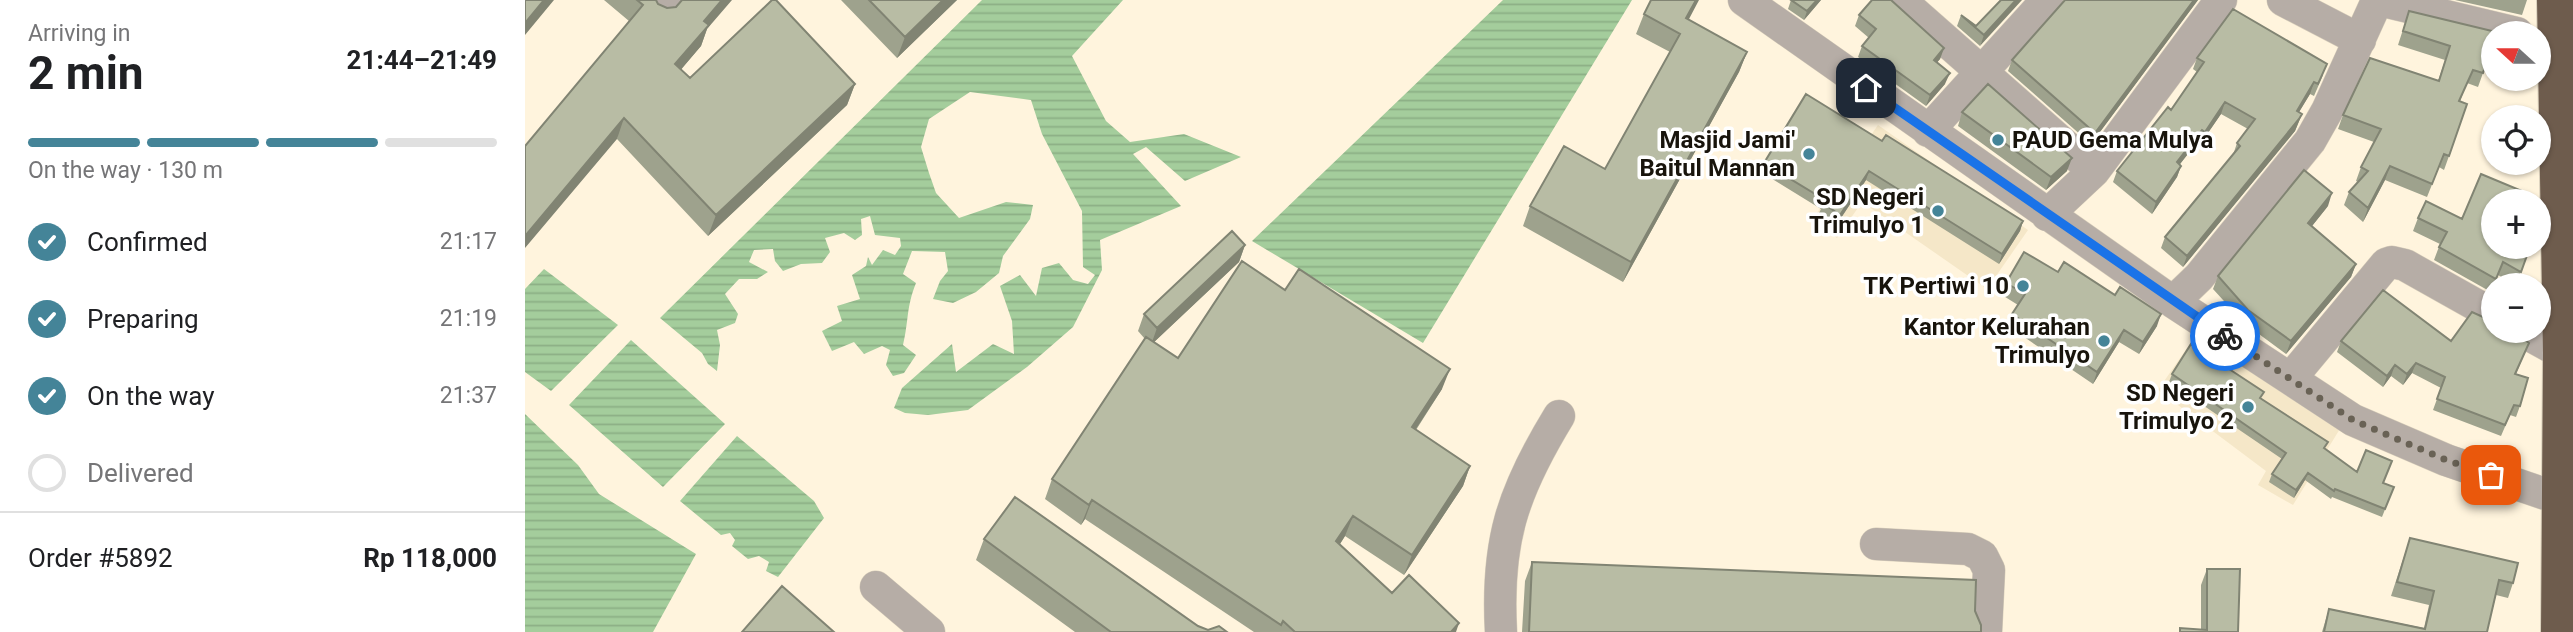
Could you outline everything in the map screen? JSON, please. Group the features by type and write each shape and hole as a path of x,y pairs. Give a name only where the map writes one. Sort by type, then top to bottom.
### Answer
{"highway":[{"path":"2551,23 2556,0"},
{"path":"2549,91 2562,353 2560,632"}],"street":[{"path":"1744,0 2173,302 2353,420 2446,460 2560,499"},
{"path":"1900,0 2094,171"},
{"path":"1928,131 2047,0"},
{"path":"2047,215 2094,171 2221,0"},
{"path":"2283,0 2360,40"},
{"path":"2173,302 2199,277 2310,141 2360,40 2373,7 2383,1 2481,24"},
{"path":"2291,378 2386,264 2392,261 2405,265 2481,308"},
{"path":"2199,277 2242,346"},
{"path":"2544,343 2562,353"},
{"path":"1501,632 1499,578 1512,506 1537,452 1559,416"},
{"path":"1876,544 1968,549 1982,556 1989,570 1986,632"},
{"path":"876,587 929,632"}],"shaded area":[{"path":"982,0 1123,0 1072,56 1106,121 1130,142 1184,134 1241,157 1185,181 1146,147 1133,154 1181,206 1100,240 1102,270 1073,327 1027,367 968,410 928,415 905,413 894,408 902,388 952,344 956,372 993,344 1014,354 1012,321 1000,286 1020,275 1036,296 1042,268 1059,263 1073,280 1088,284 1095,275 1083,267 1082,211 1042,134 1031,100 970,92 929,119 921,147 936,193 959,218 1006,202 1033,205 1030,219 1003,256 999,273 976,292 953,303 933,299 940,281 948,271 945,252 912,251 903,274 916,283 903,345 916,355 904,373 893,376 886,365 890,350 882,346 864,354 854,342 832,351 822,331 842,321 837,306 860,299 852,275 866,266 868,257 872,265 883,250 895,255 901,246 900,238 875,235 870,216 861,219 862,235 855,240 844,233 825,238 830,252 822,263 801,264 783,271 775,261 773,249 754,250 749,262 768,272 757,279 739,279 725,294 738,314 735,323 717,330 720,345 717,371 708,364 702,353 660,318"},
{"path":"1503,0 1632,0 1423,343 1252,241"},
{"name":"SD Negeri Trimulyo 1","path":"1878,125 2028,230 1987,289 1862,202 1837,238 1812,220"},
{"path":"544,269 618,325 551,391 525,372 525,289"},
{"name":"SD Negeri Trimulyo 2","path":"2198,332 2343,424 2293,505 2258,485 2266,471 2158,390"},
{"path":"631,340 725,424 663,487 569,405"},
{"path":"525,414 578,465 599,494 696,554 653,632 525,632"},
{"path":"737,436 814,501 824,518 778,577 766,571 769,562 759,556 748,559 732,546 735,540 730,533 721,535 680,501"}],"building":[{"path":"525,0 544,0 525,23"},
{"path":"637,0 656,0 667,8 676,7 682,0 722,0 704,21 709,25 675,64 690,78 772,0 776,0 855,84 716,215 624,118 525,236 525,146 643,5"},
{"path":"869,0 943,0 905,37"},
{"path":"1651,0 1696,0 1686,18 1747,52 1631,262 1530,206 1564,146 1605,169 1680,34 1644,14"},
{"path":"1791,0 1817,0 1807,11"},
{"path":"1872,0 1891,0 1944,48 1934,60 1950,73 1930,95 1862,46 1876,29 1859,15"},
{"path":"2001,0 2016,0 1984,35 1961,15 1976,26"},
{"path":"2065,0 2194,0 2095,133 2012,60"},
{"path":"2233,9 2327,64 2318,84 2314,82 2297,111 2302,114 2299,119 2187,256 2165,237 2240,146 2237,143 2255,119 2225,102 2205,132 2202,130 2177,162 2181,166 2156,202 2117,171 2168,107 2171,110 2204,62 2197,58"},
{"path":"2409,11 2481,28 2481,72 2473,70 2459,101 2467,104 2449,156 2444,154 2432,184 2390,166 2368,208 2349,192 2368,171 2361,167 2381,129 2343,115 2370,58 2439,81 2450,46 2403,31"},
{"path":"1988,84 2072,158 2051,177 1962,112"},
{"path":"1806,94 1882,141 1886,135 2023,221 2002,254 1869,171 1840,215 1823,203 1825,200 1764,163"},
{"path":"2304,170 2332,193 2308,223 2356,264 2291,341 2248,310 2218,276"},
{"path":"2481,174 2517,189 2481,189 2481,259 2526,259 2521,272 2503,262 2498,273 2485,273 2439,247 2447,232 2418,218 2426,201 2462,219"},
{"path":"1232,231 1245,245 1157,328 1144,314"},
{"path":"2024,252 2058,272 2064,262 2115,295 2120,287 2161,314 2143,342 2124,330 2097,372 2012,314 2025,294 2006,283"},
{"path":"1242,261 1285,290 1299,269 1450,369 1412,427 1470,466 1412,555 1353,516 1336,541 1392,593 1409,575 1459,623 1451,632 1295,632 1283,621 1281,625 1092,500 1089,505 1052,479 1146,337 1178,358"},
{"path":"2383,290 2451,341 2472,312 2481,316 2481,343 2529,343 2515,374 2528,378 2520,406 2514,405 2505,425 2437,399 2445,377 2416,363 2407,374 2395,365 2387,376 2341,341"},
{"path":"2191,344 2264,392 2260,398 2328,442 2324,448 2357,472 2366,450 2392,461 2383,483 2394,487 2385,509 2335,489 2334,491 2308,473 2296,490 2272,474 2286,453 2172,374"},
{"path":"1015,497 1198,626 1208,630 1219,626 1227,632 1111,632 984,539"},
{"path":"2410,538 2518,563 2513,583 2499,580 2487,632 2324,632 2329,609 2425,629 2434,591 2397,582"},
{"path":"1532,562 1976,580 1975,611 1981,632 1529,632"},
{"path":"2207,569 2240,569 2238,632 2180,632 2180,628 2207,630"},
{"path":"782,586 834,632 742,632"}],"way so far":[{"path":"2225,336 2353,420 2446,460 2491,475"}],"place":[{"name":"PAUD Gema Mulya","path":"1998,140"},
{"name":"Masjid Jami' Baitul Mannan","path":"1809,154"},
{"name":"SD Negeri Trimulyo 1","path":"1938,211"},
{"name":"TK Pertiwi 10","path":"2023,286"},
{"name":"Kantor Kelurahan Trimulyo","path":"2104,341"},
{"name":"SD Negeri Trimulyo 2","path":"2248,407"}],"route":[{"path":"1866,88 2225,336"}]}
